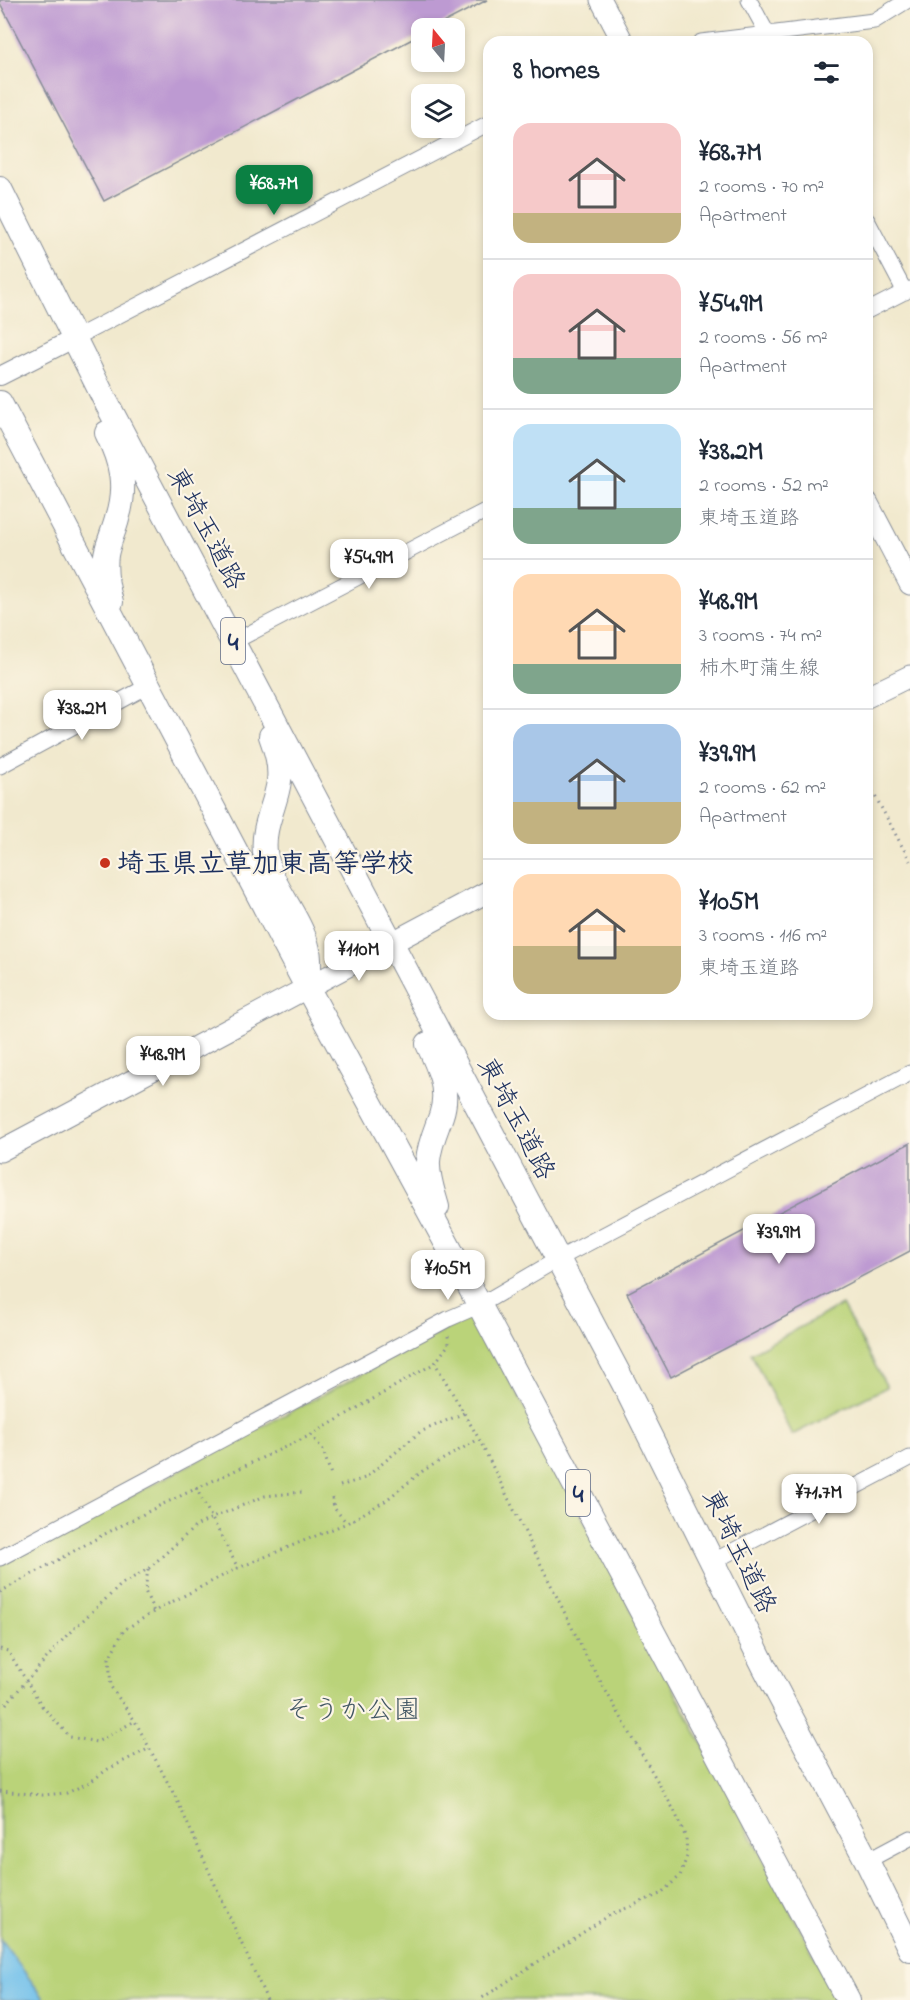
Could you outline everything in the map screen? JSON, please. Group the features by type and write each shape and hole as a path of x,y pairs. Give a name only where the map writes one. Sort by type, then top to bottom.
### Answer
{"highway":[{"name":"東埼玉道路","path":"0,189 104,398 624,1384 775,1687 867,1861 910,1949"},
{"name":"4","path":"75,338 77,364 83,388 111,441 119,461 123,483 122,501 105,558 110,600 119,628"},
{"name":"4","path":"0,403 148,686 848,2000"},
{"name":"4","path":"257,690 279,765 279,781 268,818 265,853 270,871 305,940 310,960 308,987"},
{"name":"4","path":"392,942 393,969 400,990 443,1080 442,1112 428,1160 429,1176 447,1244"},
{"path":"896,1923 910,1969"}],"main road":[{"path":"601,0 620,36"},
{"path":"873,513 910,584"},
{"path":"873,694 910,676"},
{"path":"0,1151 483,894"}],"street":[{"path":"750,0 769,36"},
{"path":"782,36 874,21 908,0"},
{"path":"0,376 483,126"},
{"path":"873,230 908,290 873,308"},
{"path":"233,642 483,512"},
{"path":"0,766 148,686"},
{"path":"0,1558 448,1319 478,1306 558,1259 910,1073"},
{"path":"712,1562 910,1458"},
{"path":"867,1861 910,1838"}],"path":[{"path":"873,792 910,861"},
{"path":"0,1592 101,1536 311,1434 435,1363 448,1344 448,1319"},
{"path":"435,1363 479,1439 587,1658 674,1810 686,1838 687,1856 680,1876 660,1894 610,1915 479,2000"},
{"path":"340,1486 365,1478 420,1432 464,1413"},
{"path":"311,1434 323,1450 331,1475"},
{"path":"267,2000 177,1800 135,1721 111,1687 109,1658 124,1630 154,1612 237,1568 347,1523 384,1501 424,1470 479,1439"},
{"path":"196,1488 237,1568"},
{"path":"0,1706 7,1704 68,1634 122,1584 148,1569 196,1526 265,1496 302,1492"},
{"path":"332,1498 334,1508 347,1523"},
{"path":"148,1569 145,1591 154,1612"},
{"path":"0,1649 8,1652 43,1707 70,1737 97,1742 135,1721"},
{"path":"0,1791 42,1795 67,1793 150,1748"}],"green space":[{"path":"842,1305 887,1387 792,1435 751,1353"},
{"name":"そうか公園","path":"475,1314 838,2000 0,2000 0,1565"}],"water":[{"path":"0,1939 43,1997 42,2000 0,2000"}],"building":[{"path":"0,0 487,0 452,18 411,18 411,40 104,201"},
{"path":"910,1143 910,1251 671,1377 627,1293"}],"place":[{"name":"埼玉県立草加東高等学校","path":"105,863"}]}
